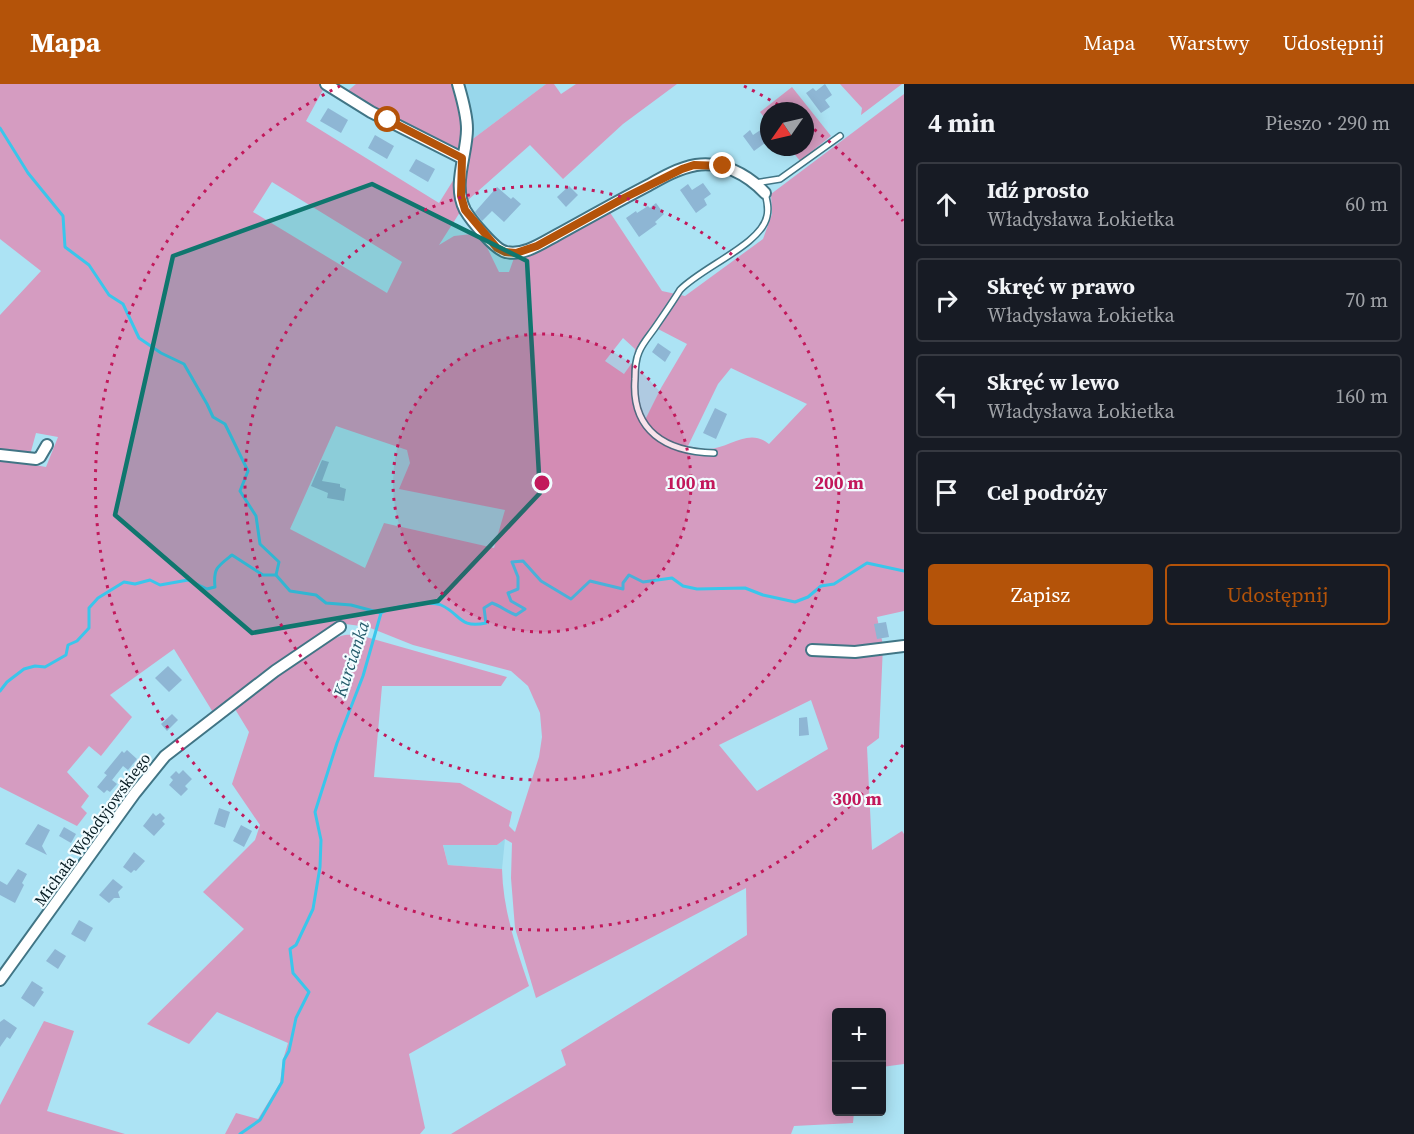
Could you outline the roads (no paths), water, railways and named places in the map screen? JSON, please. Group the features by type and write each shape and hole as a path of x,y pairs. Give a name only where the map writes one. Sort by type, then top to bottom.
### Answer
{"street":[{"path":"326,84 371,112 462,158"},
{"path":"458,84 467,128 462,158 461,196 465,210 488,238 505,252 516,253 537,246 665,176 694,165 723,166 755,183 765,193"},
{"path":"0,455 36,459 40,457 47,445"},
{"name":"Michała Wołodyjowskiego","path":"0,980 135,793 165,756 275,671 340,627"},
{"path":"812,650 855,652 904,646"}],"lane":[{"path":"755,183 780,179 840,136"},
{"path":"714,453 700,453 673,446 660,440 643,424 634,399 636,363 639,350 680,290 700,272 739,249 760,232 768,215 765,193"}],"waterway":[{"path":"0,128 28,173 63,216 65,247 89,265 109,295 123,304 139,338 161,353 184,364 213,417 225,424 248,471 240,491 256,516 260,544 279,562 276,575"},
{"path":"0,691 7,682 24,669 35,666 45,667 66,655 68,645 77,641 89,628 89,608 98,598 124,582 135,584 150,580 160,585 188,580 207,589 215,587 216,571 232,555 263,575 276,575 290,591 316,595 326,603 351,605 381,613"},
{"name":"Kurcianka","path":"240,1134 260,1120 282,1082 284,1060 289,1051 296,1018 309,992 293,973 290,949 296,945 313,909 320,867 321,840 315,812 337,743 363,676 381,613 428,603 441,605 461,620 477,624 486,623 484,608 492,603 516,615 525,609 511,601 508,593 518,589 518,577 512,562 523,561 541,581 571,599 590,581 623,589 623,583 629,575 643,582 672,578 683,586 697,589 745,588 763,595 795,602 808,597 821,586 834,584 867,563 904,571"}]}
